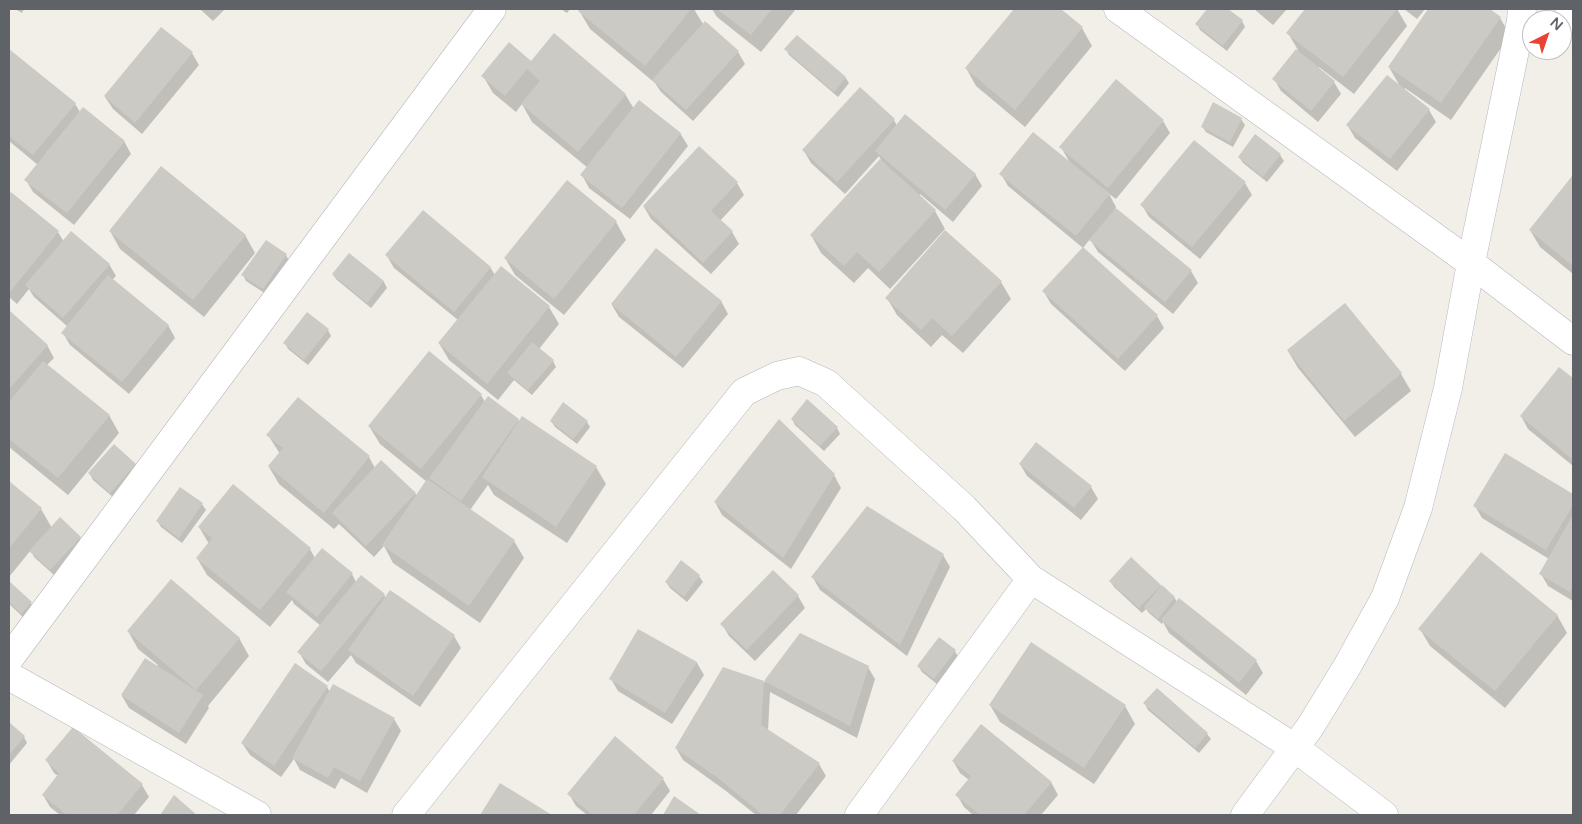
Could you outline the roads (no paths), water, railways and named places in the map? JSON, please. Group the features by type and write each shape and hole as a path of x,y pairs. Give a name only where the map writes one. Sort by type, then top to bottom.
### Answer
{"street":[{"path":"9,659 492,9"},
{"path":"1118,9 1470,263 1573,342"},
{"path":"1245,815 1310,727 1348,665 1385,598 1418,508 1448,388 1470,263 1522,30"},
{"path":"406,815 744,392 777,376 799,371 826,383 964,508 1031,580 1295,748 1384,815"},
{"path":"859,815 1031,580"},
{"path":"9,676 257,815"}]}
